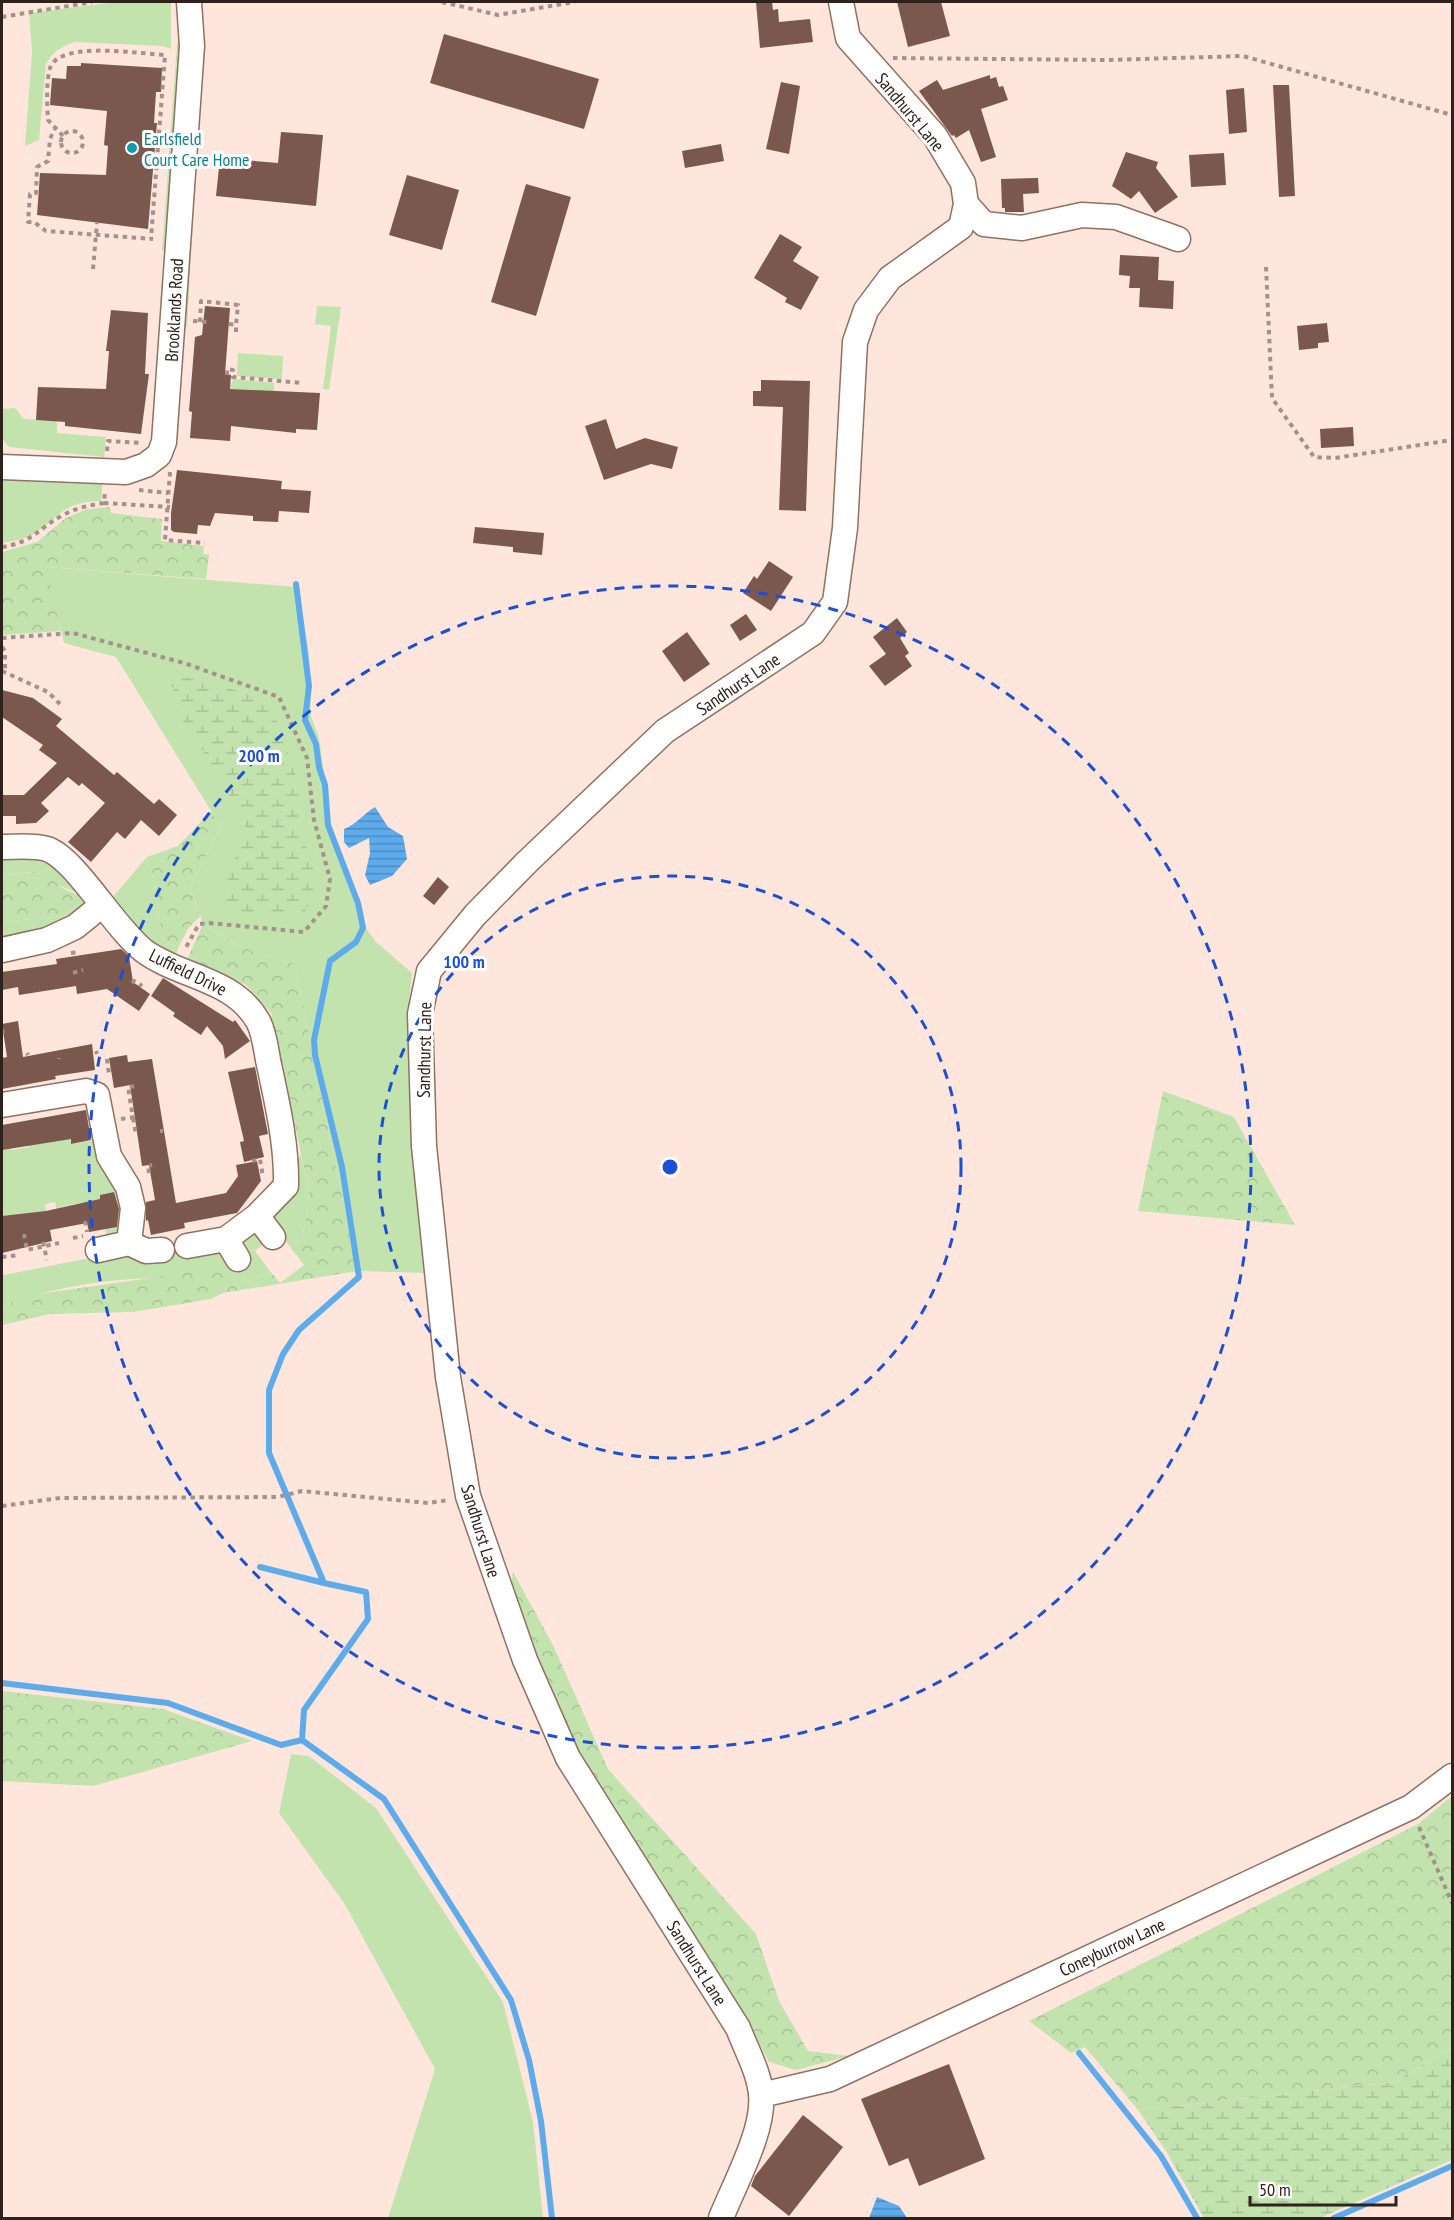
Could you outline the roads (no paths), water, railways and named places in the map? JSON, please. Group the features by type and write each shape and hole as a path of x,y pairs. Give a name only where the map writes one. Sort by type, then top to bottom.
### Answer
{"street":[{"name":"Brooklands Road","path":"2,466 126,472 146,465 159,455 164,442 192,46 189,2"},
{"name":"Sandhurst Lane","path":"721,2218 757,2129 761,2095 754,2067 738,2028 568,1758 525,1660 468,1496 448,1377 424,1146 420,1014 429,971 475,915 665,731 813,633 835,602 845,528 855,342 866,310 890,278 970,219 963,183 935,136 865,60 848,38 841,2"},
{"path":"970,219 1022,228 1082,215 1116,217 1178,239"},
{"name":"Luffield Drive","path":"2,847 51,840 101,906 143,950 178,970 217,983 248,1005 260,1024 276,1094 286,1163 286,1186 257,1216 232,1249 187,1246"},
{"path":"2,950 47,940 75,927 101,906"},
{"path":"2,1105 86,1091 97,1095 109,1156 128,1187 133,1208 129,1243"},
{"path":"257,1216 273,1238"},
{"path":"93,1243 129,1243 146,1251 162,1250"},
{"name":"Coneyburrow Lane","path":"761,2095 830,2079 1411,1807 1452,1776"}],"water":[{"path":"375,807 388,827 403,836 407,859 392,876 370,885 365,875 370,853 369,838 349,848 344,842 344,829"},
{"path":"877,2197 899,2206 907,2218 869,2218"}],"waterway":[{"path":"296,584 309,686 305,720 316,744 319,767 325,785 328,825 358,903 363,928 356,942 330,961 314,1040 315,1055 342,1167 359,1277 299,1330 283,1354 269,1390 269,1453 324,1583 366,1592 368,1619 304,1710 302,1740"},
{"path":"260,1567 324,1583"},
{"path":"2,1683 168,1703 281,1745 302,1740 384,1799 511,2000 529,2060 541,2121 552,2218"},
{"path":"1079,2053 1161,2156 1197,2218"},
{"path":"1334,2218 1452,2166"}],"place":[{"name":"Earlsfield Court Care Home","path":"132,148"}]}
